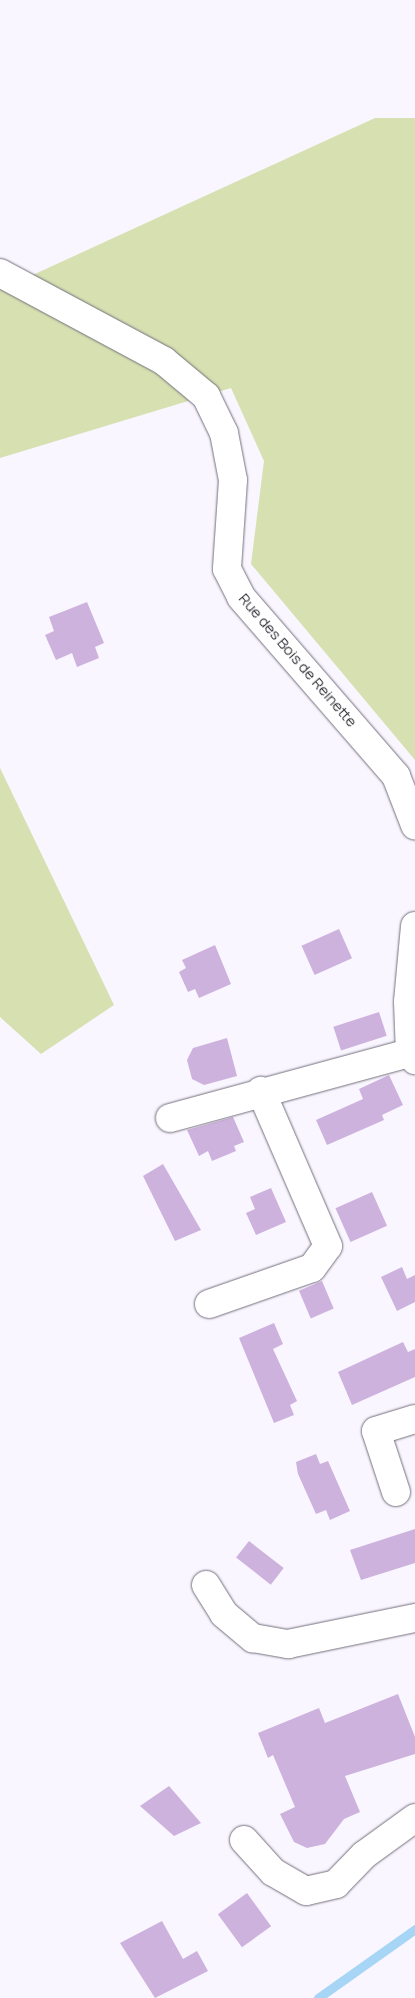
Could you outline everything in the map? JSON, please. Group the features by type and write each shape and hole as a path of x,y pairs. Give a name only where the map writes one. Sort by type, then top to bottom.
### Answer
{"street":[{"name":"Rue des Bois de Reinette","path":"0,273 164,361 206,396 224,433 233,480 227,568 241,597 396,776 415,825"},
{"path":"170,1118 261,1092 412,1057 408,1002 415,926"},
{"path":"209,1304 312,1268 328,1246 261,1092"},
{"path":"396,1492 376,1432 415,1419"},
{"path":"206,1585 224,1614 253,1638 288,1644 415,1618"},
{"path":"244,1840 273,1872 306,1891 336,1884 364,1854 415,1818"}],"green space":[{"path":"375,118 415,118 415,760 251,564 264,461 231,388 0,458 0,290"},
{"path":"0,768 114,1005 41,1054 0,1017"}],"building":[{"path":"87,602 104,643 95,647 99,658 77,667 72,653 56,660 45,635 54,631 49,617"},
{"path":"339,929 352,958 315,975 302,946"},
{"path":"215,945 231,984 199,998 195,989 188,992 179,972 186,968 182,960"},
{"path":"379,1012 387,1036 341,1051 333,1027"},
{"path":"227,1038 237,1076 204,1085 192,1079 187,1060 193,1048"},
{"path":"389,1075 403,1105 382,1115 384,1120 327,1145 316,1120 363,1099 359,1089"},
{"path":"233,1117 244,1142 234,1146 236,1151 212,1161 208,1151 199,1156 187,1130"},
{"path":"163,1164 201,1230 175,1241 143,1176"},
{"path":"271,1188 286,1222 256,1235 246,1213 255,1209 250,1197"},
{"path":"372,1192 387,1226 351,1242 335,1208"},
{"path":"402,1267 407,1279 415,1275 415,1302 397,1311 381,1277"},
{"path":"322,1281 334,1309 311,1318 299,1291"},
{"path":"274,1323 283,1344 273,1349 297,1401 290,1405 294,1415 274,1423 239,1338"},
{"path":"403,1342 408,1352 415,1349 415,1377 352,1405 338,1372"},
{"path":"316,1454 320,1464 328,1461 350,1511 330,1520 326,1510 316,1514 298,1474 296,1462"},
{"path":"415,1529 415,1563 361,1580 350,1550"},
{"path":"249,1541 284,1568 271,1585 236,1558"},
{"path":"398,1694 415,1737 415,1754 345,1776 360,1812 344,1819 325,1844 307,1848 294,1842 280,1814 295,1807 273,1755 268,1758 258,1733 319,1708 325,1723"},
{"path":"169,1786 201,1823 174,1836 140,1806"},
{"path":"247,1893 271,1926 242,1947 218,1914"},
{"path":"162,1921 183,1959 197,1951 208,1971 155,1998 120,1943"}],"waterway":[{"path":"318,1998 415,1929"}]}
